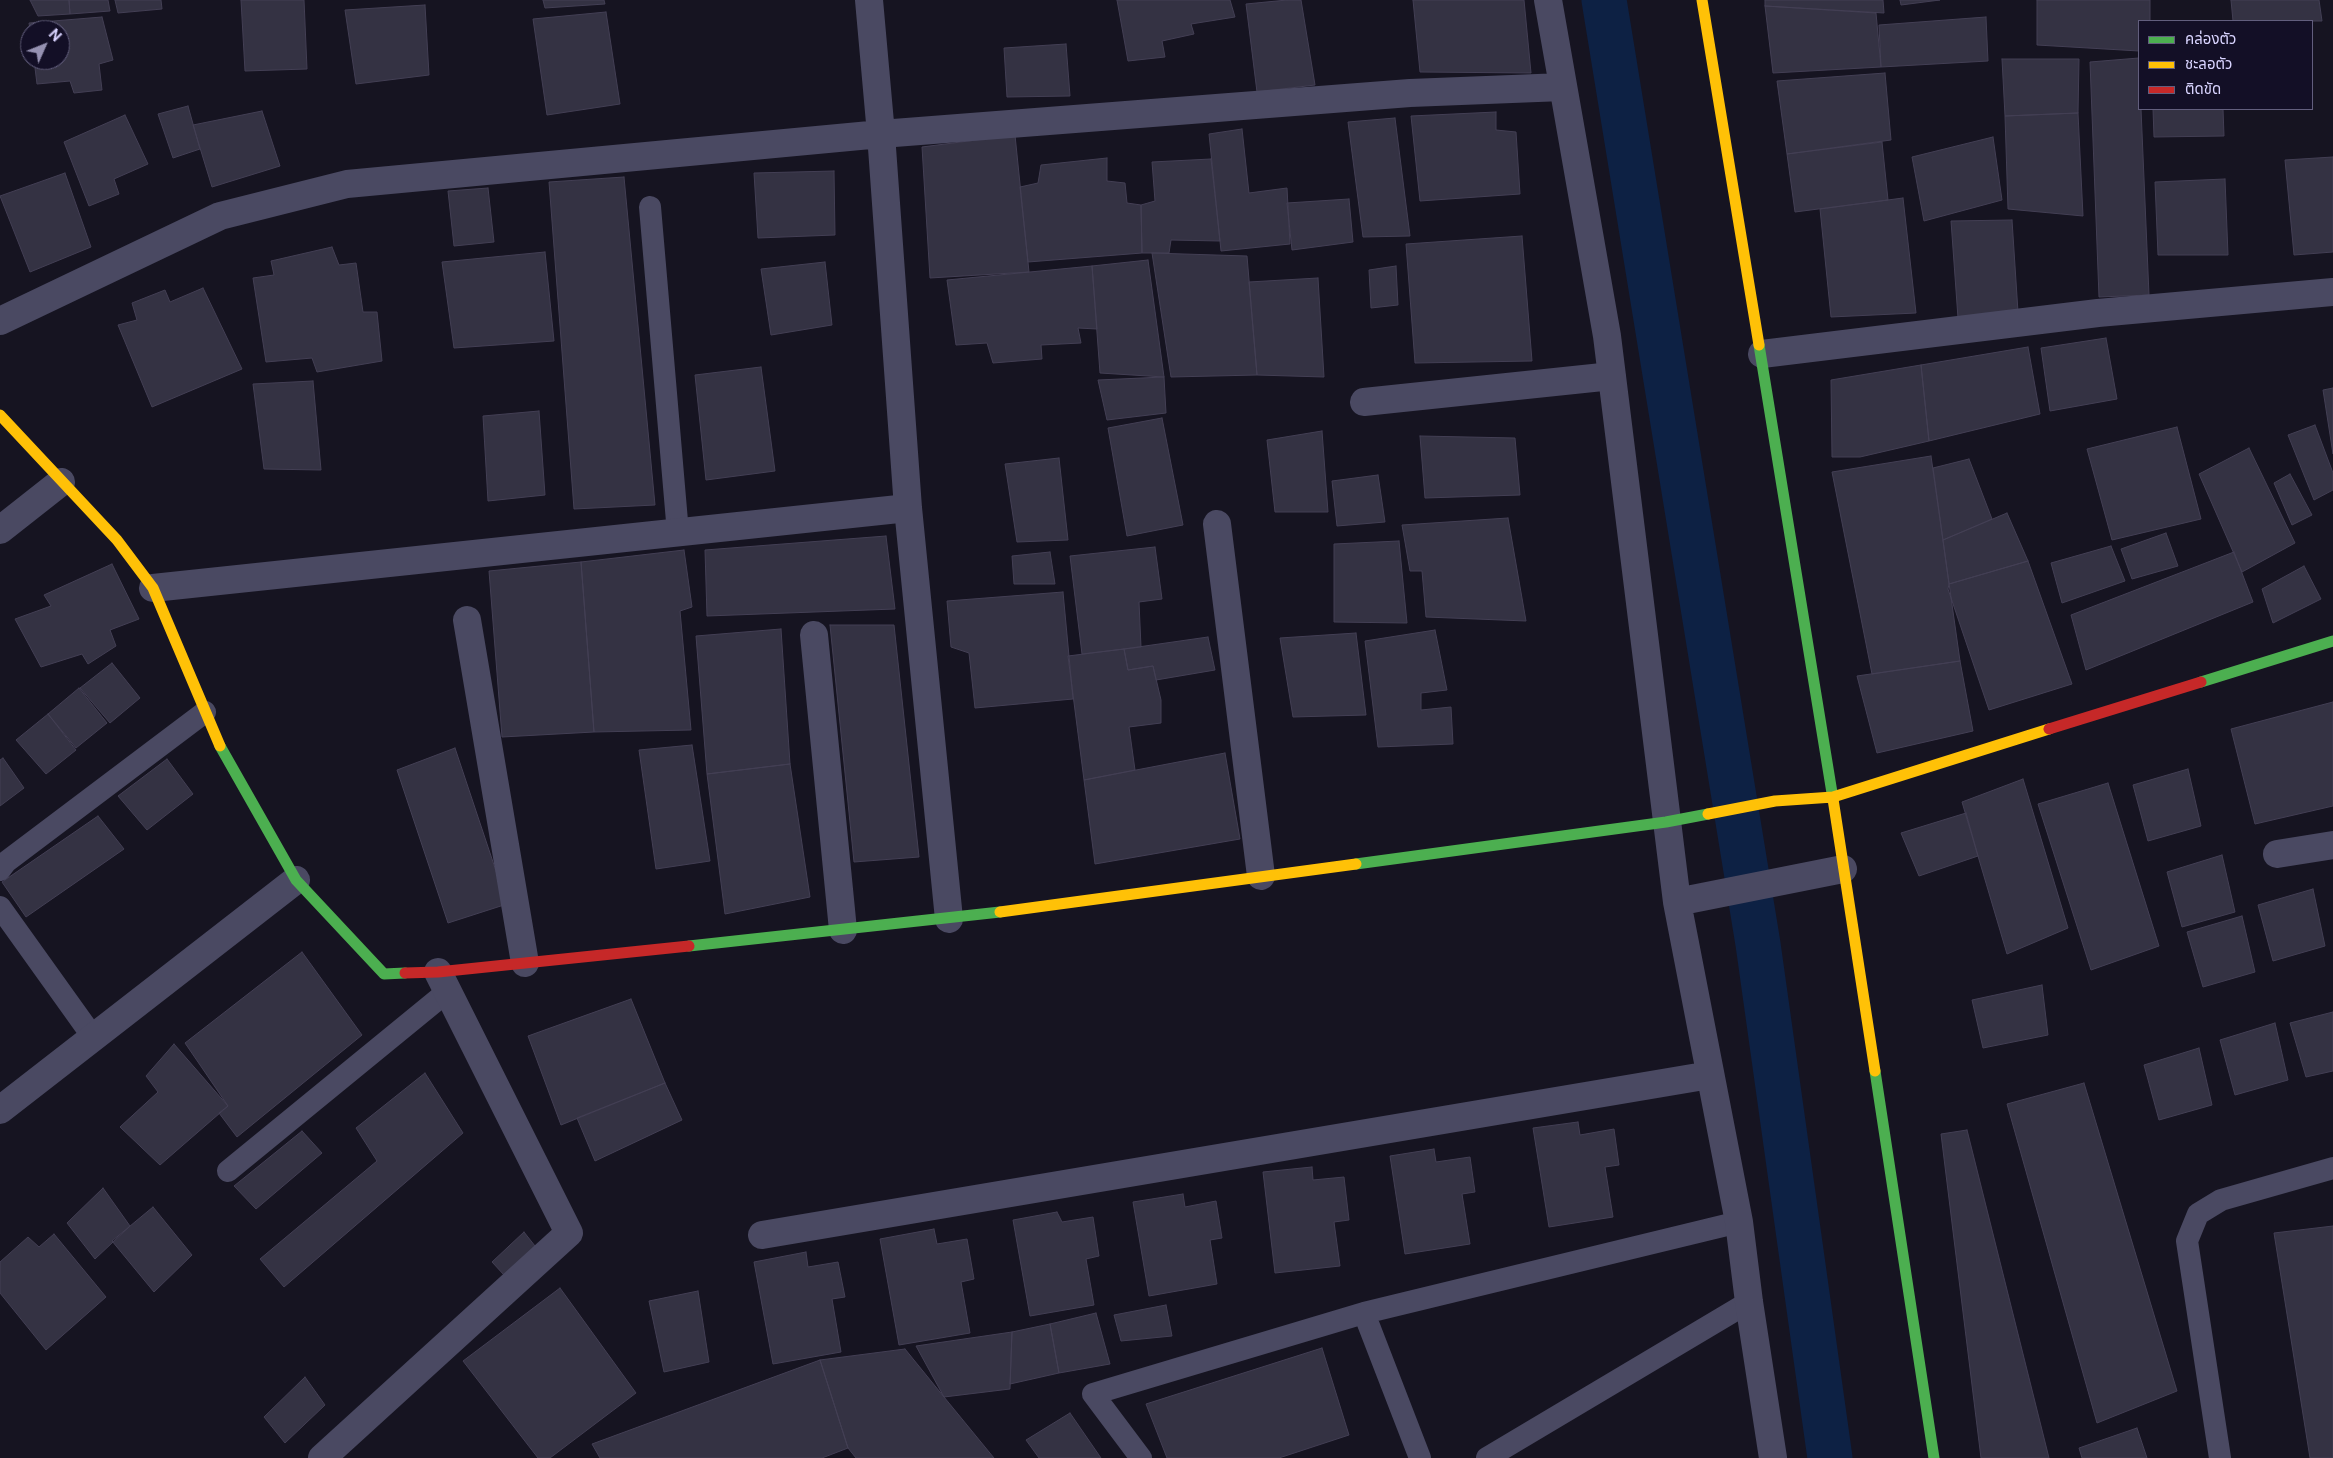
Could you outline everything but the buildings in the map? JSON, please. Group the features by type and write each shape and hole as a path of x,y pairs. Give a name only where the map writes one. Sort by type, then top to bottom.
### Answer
{"street":[{"path":"869,0 881,134 908,508 949,918"},
{"path":"1548,0 1595,265 1612,376 1677,902 1740,1222 1749,1302 1773,1458"},
{"path":"1702,0 1762,354 1833,797 1934,1458"},
{"path":"0,321 220,216 347,184 881,134 1410,93 1563,87"},
{"path":"1762,354 2098,313 2333,292"},
{"path":"1364,402 1612,376"},
{"path":"0,415 117,540 153,588 213,732 296,880 384,974 443,982 525,963 949,918 1666,822 1775,802 1833,797 2333,641"},
{"path":"0,530 61,482"},
{"path":"153,588 908,508"},
{"path":"1217,524 1261,876"},
{"path":"467,620 525,963"},
{"path":"814,635 843,930"},
{"path":"2277,854 2333,845"},
{"path":"1677,902 1843,869"},
{"path":"0,1110 296,880"},
{"path":"322,1458 569,1233 443,982"},
{"path":"762,1235 1710,1075"}],"lane":[{"path":"650,207 678,533"},
{"path":"0,870 6,862 205,712"},
{"path":"0,907 93,1037"},
{"path":"228,1171 443,982"},
{"path":"2220,1458 2187,1241 2198,1214 2221,1200 2333,1168"},
{"path":"1141,1458 1093,1394 1364,1313 1740,1222"},
{"path":"1487,1458 1749,1302"},
{"path":"1364,1313 1420,1458"}],"waterway":[{"path":"1604,0 1758,944 1830,1458"}],"traffic: fast":[{"path":"1759,345 1833,799"},
{"path":"2201,682 2333,641"},
{"path":"220,746 296,880 384,974 405,973"},
{"path":"1356,864 1666,822 1708,814"},
{"path":"689,946 1000,912"},
{"path":"1875,1071 1934,1458"}],"traffic: slow":[{"path":"1702,0 1759,345"},
{"path":"0,415 117,540 153,588 220,746"},
{"path":"1708,814 1775,801 1833,797 2049,729"},
{"path":"1833,799 1875,1071"},
{"path":"1000,912 1356,864"}],"traffic: jam":[{"path":"2049,729 2201,682"},
{"path":"405,973 438,972 689,946"}]}
